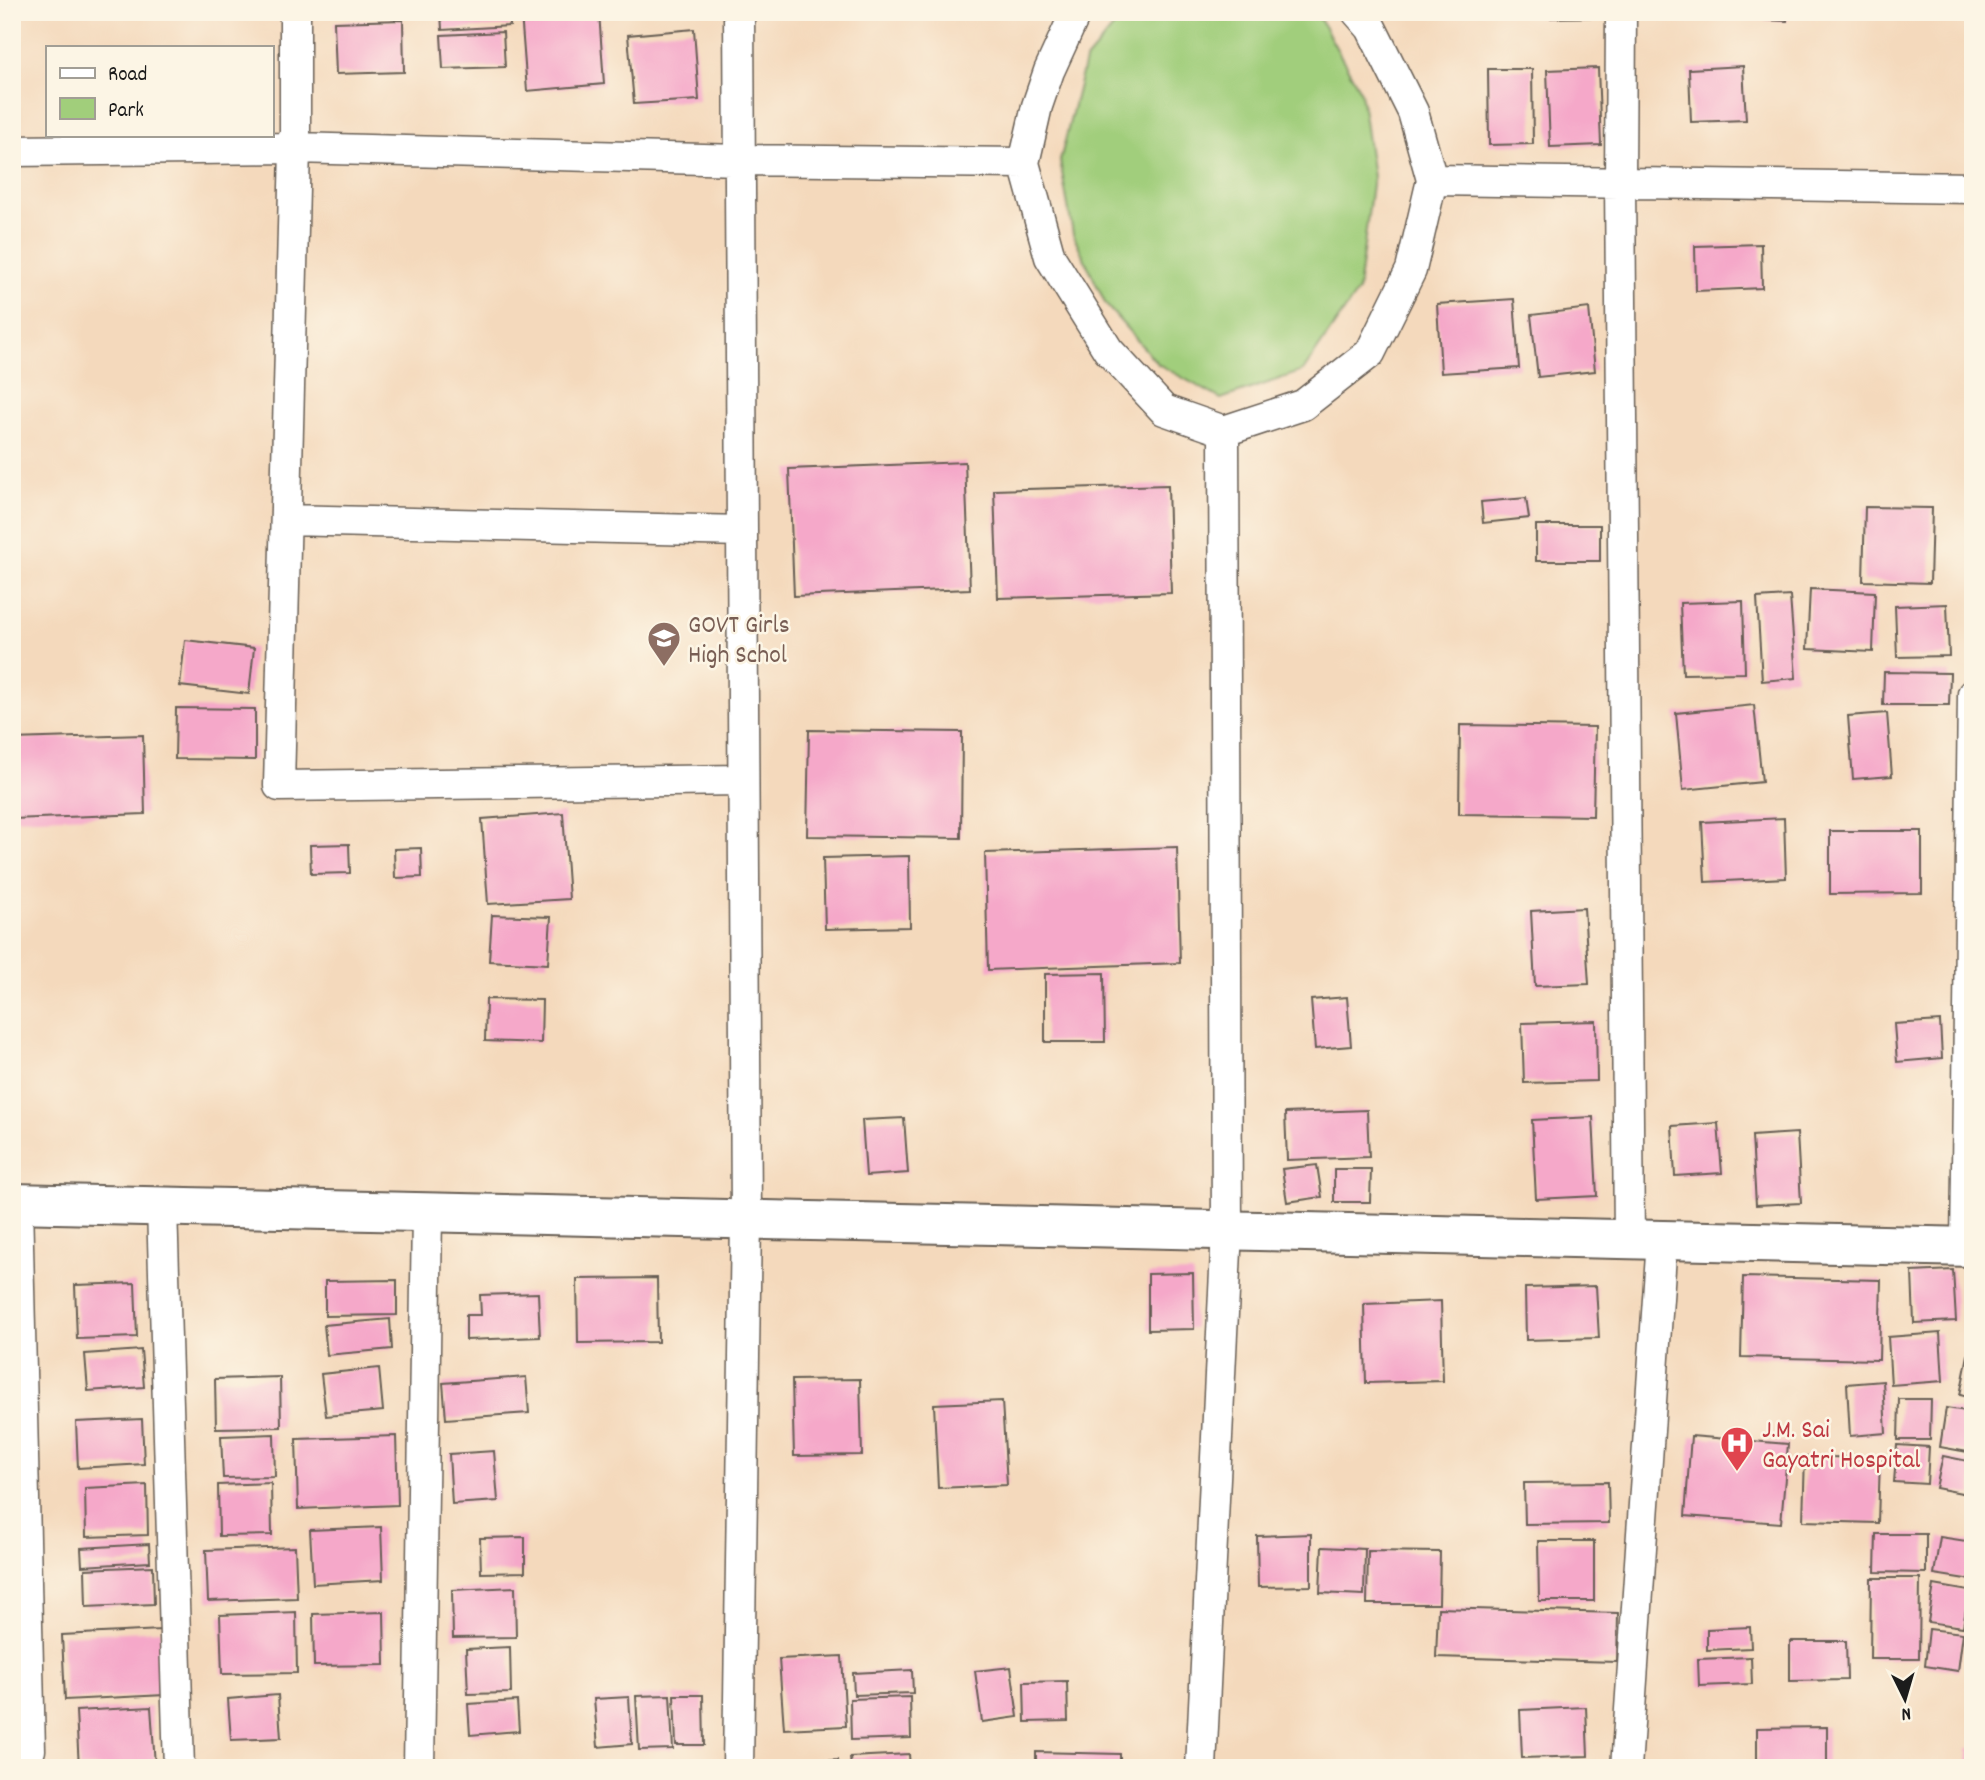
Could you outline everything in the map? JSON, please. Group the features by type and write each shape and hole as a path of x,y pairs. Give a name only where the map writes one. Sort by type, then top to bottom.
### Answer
{"street":[{"path":"295,12 295,148 279,786 743,780"},
{"path":"738,1768 746,1219 739,12"},
{"path":"1076,12 1049,71 1037,106 1024,163 1050,257 1108,350 1164,410 1224,431 1303,405 1370,353 1411,270 1432,180 1413,112 1371,28 1357,12"},
{"path":"1621,12 1620,183 1646,1240 1626,1768"},
{"path":"12,151 295,148 740,160 1024,163"},
{"path":"1432,180 1973,188"},
{"path":"1201,1768 1227,1230 1224,431"},
{"path":"285,520 742,531"},
{"path":"30,1750 15,1203 1970,1247 1973,694"},
{"path":"162,1207 179,1768"},
{"path":"419,1768 427,1213"}],"green space":[{"path":"1126,12 1316,12 1361,92 1373,177 1358,291 1303,371 1221,399 1158,364 1106,305 1073,234 1060,161 1085,61"}],"building":[{"path":"441,12 510,12 510,26 442,30"},
{"path":"599,12 604,84 527,91 521,13"},
{"path":"1539,12 1602,12 1602,17 1539,18"},
{"path":"1716,12 1788,12 1787,21 1715,18"},
{"path":"403,20 404,72 336,74 334,22"},
{"path":"694,29 699,100 634,104 628,35"},
{"path":"503,32 505,67 443,69 441,35"},
{"path":"1743,66 1746,120 1691,122 1689,69"},
{"path":"1598,68 1601,145 1550,147 1547,70"},
{"path":"1488,69 1532,69 1533,144 1489,145"},
{"path":"1761,244 1762,288 1696,291 1695,246"},
{"path":"1514,299 1519,368 1441,373 1437,304"},
{"path":"1589,308 1595,371 1538,377 1531,315"},
{"path":"965,462 970,589 794,596 789,469"},
{"path":"1168,485 1171,593 998,598 994,490"},
{"path":"1526,498 1529,518 1483,523 1481,502"},
{"path":"1865,507 1932,508 1930,583 1863,581"},
{"path":"1536,525 1600,525 1600,561 1536,561"},
{"path":"1810,589 1875,592 1873,652 1807,649"},
{"path":"1790,596 1796,678 1762,681 1757,598"},
{"path":"1743,601 1745,673 1683,674 1680,603"},
{"path":"1947,604 1949,656 1897,657 1895,606"},
{"path":"185,640 254,648 249,694 180,686"},
{"path":"1884,672 1950,673 1949,705 1883,705"},
{"path":"1754,705 1762,782 1683,790 1676,713"},
{"path":"176,708 255,709 255,760 175,759"},
{"path":"1887,713 1892,776 1853,779 1848,716"},
{"path":"1460,725 1595,727 1593,816 1459,814"},
{"path":"809,730 962,732 961,838 807,836"},
{"path":"143,735 145,814 12,819 12,739"},
{"path":"563,813 569,899 488,904 482,819"},
{"path":"1784,818 1786,878 1705,882 1702,822"},
{"path":"1830,831 1922,831 1922,893 1830,894"},
{"path":"349,844 350,873 311,874 310,845"},
{"path":"1177,847 1180,963 988,970 985,853"},
{"path":"421,848 422,877 395,878 394,849"},
{"path":"909,856 910,927 825,929 823,858"},
{"path":"1584,908 1589,984 1535,986 1531,911"},
{"path":"492,915 551,917 548,964 489,961"},
{"path":"1104,973 1105,1042 1045,1042 1045,974"},
{"path":"1347,997 1351,1046 1315,1049 1311,1000"},
{"path":"486,999 542,1000 541,1043 485,1041"},
{"path":"1596,1021 1597,1081 1524,1083 1522,1023"},
{"path":"1940,1021 1942,1058 1897,1062 1894,1024"},
{"path":"1367,1110 1369,1157 1287,1160 1285,1113"},
{"path":"1593,1117 1597,1196 1536,1199 1532,1120"},
{"path":"904,1118 908,1173 866,1176 862,1120"},
{"path":"1718,1123 1722,1173 1675,1176 1672,1126"},
{"path":"1797,1133 1801,1203 1756,1205 1752,1136"},
{"path":"1317,1165 1322,1197 1287,1202 1282,1169"},
{"path":"1334,1169 1371,1169 1370,1202 1334,1202"},
{"path":"1953,1270 1956,1321 1914,1323 1912,1272"},
{"path":"1193,1273 1194,1329 1148,1330 1148,1274"},
{"path":"1743,1277 1881,1280 1879,1360 1741,1357"},
{"path":"657,1278 658,1342 578,1343 577,1279"},
{"path":"397,1280 397,1315 325,1316 325,1281"},
{"path":"135,1283 137,1337 77,1339 75,1285"},
{"path":"1596,1286 1599,1338 1526,1340 1525,1288"},
{"path":"538,1293 540,1337 466,1340 466,1315 481,1315 480,1295"},
{"path":"1441,1301 1443,1381 1366,1383 1364,1304"},
{"path":"390,1319 392,1349 327,1355 324,1325"},
{"path":"1940,1333 1943,1381 1891,1385 1888,1337"},
{"path":"1970,1345 1973,1345 1973,1398 1960,1395"},
{"path":"141,1350 144,1387 88,1391 85,1354"},
{"path":"379,1368 383,1411 326,1416 321,1374"},
{"path":"280,1377 281,1427 216,1428 215,1379"},
{"path":"526,1377 529,1413 446,1419 443,1383"},
{"path":"860,1379 862,1455 794,1456 792,1380"},
{"path":"1883,1381 1886,1433 1850,1436 1847,1384"},
{"path":"1899,1399 1931,1399 1930,1440 1898,1440"},
{"path":"1002,1401 1007,1485 938,1488 934,1404"},
{"path":"1946,1408 1973,1412 1973,1453 1940,1447"},
{"path":"142,1419 144,1464 78,1468 76,1422"},
{"path":"274,1434 275,1477 223,1478 221,1436"},
{"path":"396,1436 398,1505 298,1509 296,1439"},
{"path":"1691,1436 1788,1444 1781,1523 1685,1516"},
{"path":"1897,1445 1929,1447 1927,1484 1894,1482"},
{"path":"494,1451 498,1501 452,1504 449,1454"},
{"path":"1805,1456 1880,1459 1878,1523 1803,1521"},
{"path":"1943,1456 1973,1462 1972,1495 1936,1488"},
{"path":"1608,1482 1609,1523 1525,1524 1524,1483"},
{"path":"271,1483 272,1535 219,1536 218,1485"},
{"path":"147,1485 148,1535 86,1537 85,1488"},
{"path":"381,1527 383,1580 313,1584 310,1530"},
{"path":"1311,1534 1311,1586 1258,1587 1257,1536"},
{"path":"1876,1534 1926,1534 1926,1573 1875,1572"},
{"path":"525,1537 525,1572 481,1573 480,1538"},
{"path":"1940,1537 1973,1542 1972,1580 1934,1574"},
{"path":"1538,1541 1594,1541 1594,1601 1539,1601"},
{"path":"149,1544 150,1562 82,1566 81,1548"},
{"path":"295,1547 297,1598 208,1601 206,1550"},
{"path":"1322,1547 1365,1549 1364,1595 1320,1593"},
{"path":"1368,1551 1440,1552 1439,1604 1367,1604"},
{"path":"153,1566 154,1604 86,1607 85,1569"},
{"path":"1871,1578 1920,1578 1919,1659 1870,1659"},
{"path":"1934,1585 1969,1591 1963,1627 1928,1622"},
{"path":"515,1587 516,1637 453,1638 452,1590"},
{"path":"1438,1608 1618,1613 1617,1662 1436,1657"},
{"path":"296,1612 297,1673 222,1674 220,1615"},
{"path":"384,1612 385,1665 314,1666 313,1614"},
{"path":"1750,1627 1751,1648 1707,1650 1707,1629"},
{"path":"1929,1629 1963,1633 1958,1671 1925,1666"},
{"path":"161,1630 165,1695 65,1700 62,1635"},
{"path":"1790,1641 1846,1641 1847,1680 1790,1681"},
{"path":"1970,1641 1973,1641 1973,1678 1968,1678"},
{"path":"510,1647 511,1693 468,1694 466,1649"},
{"path":"842,1656 846,1726 784,1729 779,1659"},
{"path":"1751,1657 1752,1684 1699,1686 1698,1659"},
{"path":"1011,1667 1018,1717 982,1722 975,1671"},
{"path":"912,1670 913,1693 854,1695 853,1673"},
{"path":"1067,1681 1068,1721 1025,1722 1024,1682"},
{"path":"278,1695 281,1738 231,1740 228,1699"},
{"path":"670,1695 673,1749 639,1750 636,1696"},
{"path":"674,1695 703,1695 704,1745 676,1745"},
{"path":"629,1697 632,1744 598,1747 594,1699"},
{"path":"910,1697 911,1738 851,1740 850,1699"},
{"path":"517,1701 519,1731 470,1735 468,1704"},
{"path":"151,1707 155,1765 79,1768 76,1711"},
{"path":"1586,1707 1588,1756 1522,1758 1520,1710"},
{"path":"1827,1727 1827,1768 1757,1768 1757,1728"},
{"path":"1968,1748 1973,1748 1973,1768 1968,1768"},
{"path":"1036,1752 1120,1754 1120,1768 1036,1768"},
{"path":"909,1754 910,1768 851,1768 850,1757"},
{"path":"838,1760 839,1768 796,1768 796,1763"}],"place":[{"name":"GOVT Girls High Schol","path":"664,668"},
{"name":"J.M. Sai Gayatri Hospital","path":"1737,1473"}]}
